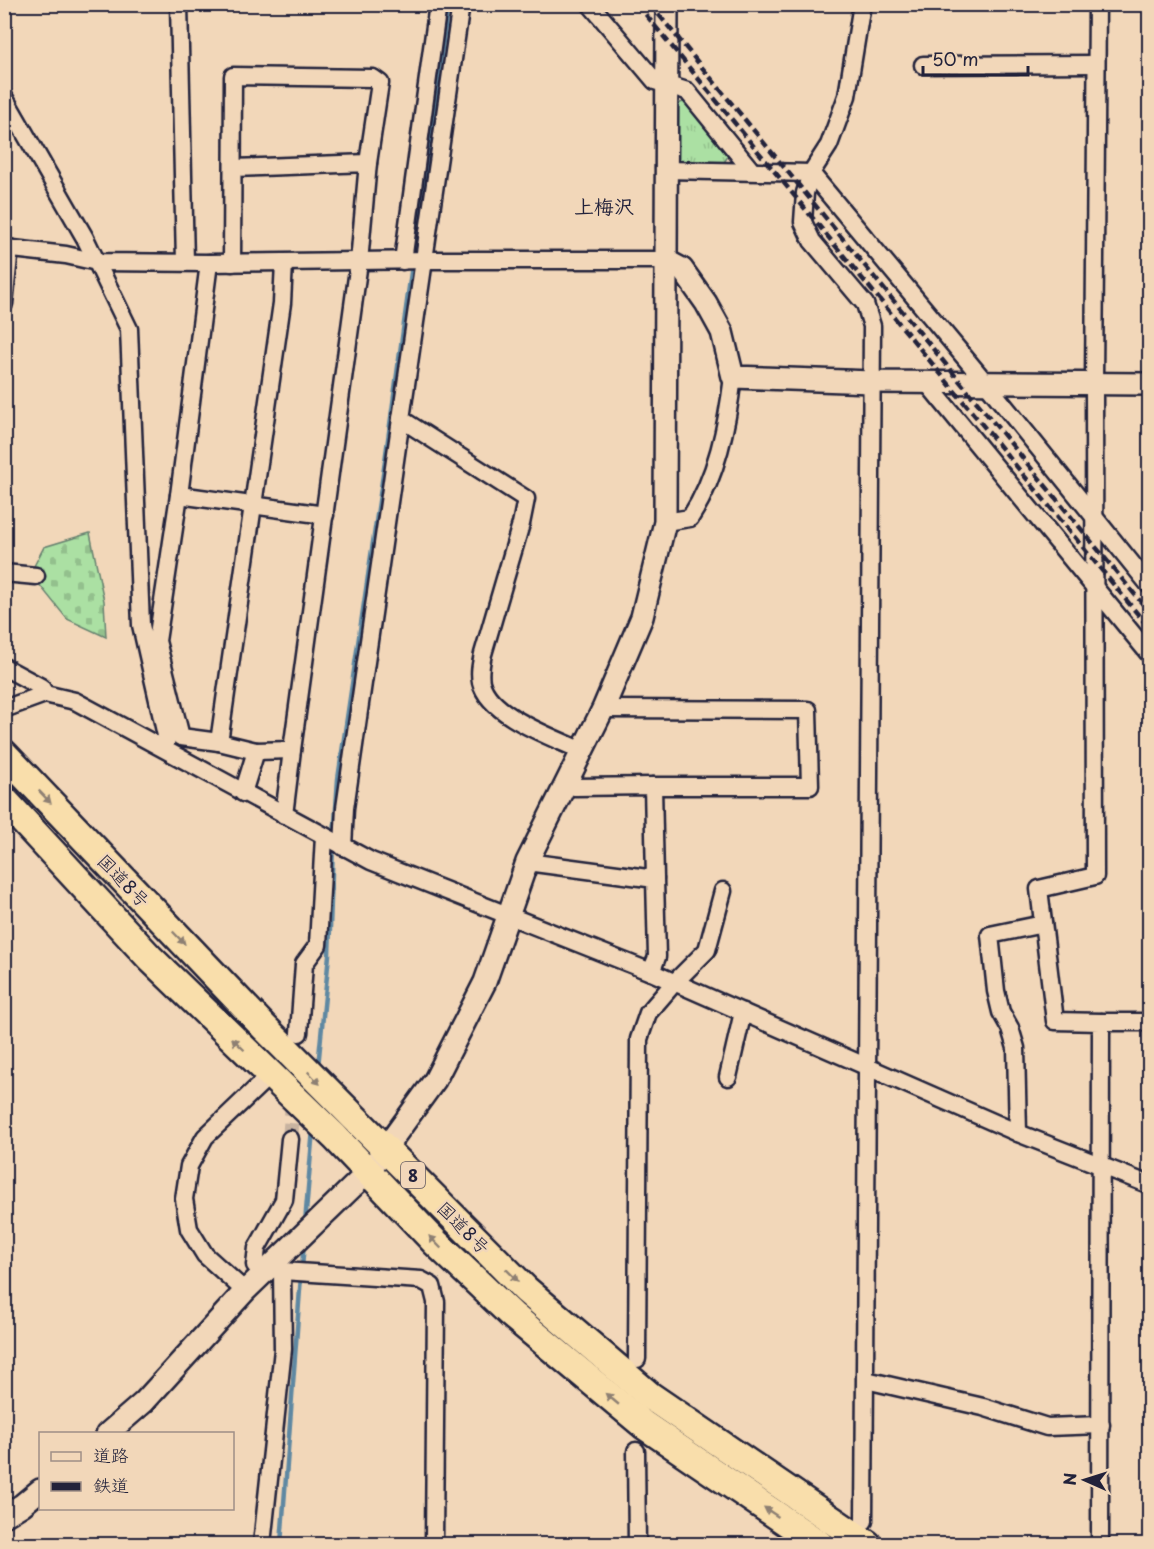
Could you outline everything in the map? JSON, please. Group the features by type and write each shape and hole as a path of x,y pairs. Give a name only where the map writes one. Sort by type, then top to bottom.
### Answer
{"highway":[{"name":"国道8号","path":"4,754 263,1026 526,1290 650,1396 865,1533"},
{"name":"国道8号","path":"4,800 150,958 369,1172 436,1243 512,1315 644,1425 819,1545"}],"street":[{"path":"178,4 185,262"},
{"path":"403,261 438,4"},
{"path":"343,847 345,808 461,4"},
{"path":"590,4 655,81 687,92 752,171"},
{"path":"109,1432 144,1402 245,1291 273,1270 369,1172 435,1080 485,982 527,862 603,709 642,617 665,522 667,4"},
{"path":"862,4 847,96 829,145 811,173 805,193 803,222 812,241 865,304 872,326 865,1533"},
{"path":"1097,4 1094,384 1095,876 1039,889 1055,1021 1149,1022"},
{"path":"923,65 1096,64"},
{"path":"232,263 233,75 373,78 380,83 284,815"},
{"path":"4,97 85,238 129,329 141,625 167,740"},
{"path":"233,168 368,163"},
{"path":"666,170 811,173 987,383 1149,586"},
{"path":"4,303 7,248 66,255 97,262 665,260 682,268 711,313 722,332 733,377 728,421 704,498 690,518 665,522"},
{"path":"209,263 179,495 157,641 182,737 219,742 256,751 292,750"},
{"path":"219,742 282,303 284,263"},
{"path":"733,377 927,383 1149,384"},
{"path":"927,383 1149,655"},
{"path":"401,420 526,499 521,524 483,654 480,670 481,684 505,713 582,751"},
{"path":"179,495 325,515"},
{"path":"4,573 36,576"},
{"path":"4,667 40,687 45,694"},
{"path":"4,709 45,694 75,701 371,861 651,972 1018,1133 1149,1185"},
{"path":"565,783 575,787 810,786 808,710 603,709"},
{"path":"243,793 256,751"},
{"path":"651,972 657,957 653,786"},
{"path":"299,1033 304,964 318,945 324,836"},
{"path":"527,862 655,879"},
{"path":"637,1359 639,1039 642,1024 648,1013 707,950 723,891"},
{"path":"1018,1133 1016,1048 1010,1028 1001,1012 996,991 990,935 1043,924"},
{"path":"728,1077 743,1011"},
{"path":"1100,1545 1101,1022"},
{"path":"245,1291 205,1255 189,1229 184,1199 189,1166 205,1137 270,1075"},
{"path":"290,1139 284,1200 256,1248 255,1265 273,1270 421,1280 432,1286 436,1302 434,1545"},
{"path":"262,1545 282,1349 273,1270"},
{"path":"866,1380 983,1407 1047,1427 1101,1425"},
{"path":"636,1451 637,1545"},
{"path":"4,1516 39,1491"}],"green space":[{"path":"685,101 728,156 722,166 676,163 676,105"},
{"path":"90,533 104,601 106,637 67,619 38,583 33,568 44,547"}],"waterway":[{"path":"334,837 338,779 385,461 448,4"},
{"path":"318,1067 329,955 333,845"},
{"path":"305,1223 313,1129"},
{"path":"302,1268 304,1243"},
{"path":"281,1544 301,1276"}],"tunnel":[{"path":"290,1139 297,1056"}],"railway":[{"path":"637,4 1150,629"},
{"path":"650,4 1150,613"}],"district":[{"name":"上梅沢","path":"604,206"}]}
